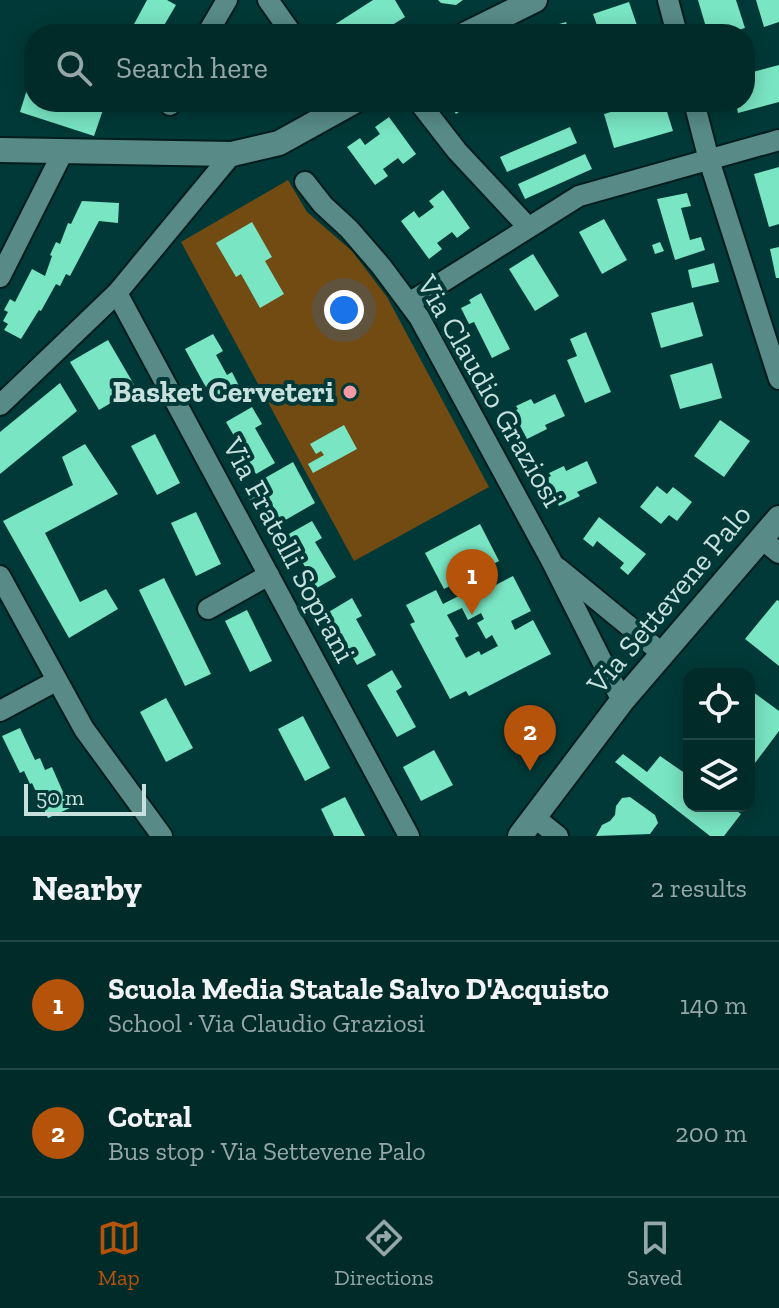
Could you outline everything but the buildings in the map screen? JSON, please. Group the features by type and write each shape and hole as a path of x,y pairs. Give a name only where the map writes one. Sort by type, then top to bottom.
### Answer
{"street":[{"path":"213,24 227,0"},
{"path":"268,0 285,24"},
{"path":"486,24 535,0"},
{"path":"668,0 674,24"},
{"path":"0,150 232,154 279,143 329,112"},
{"path":"427,112 457,151 528,227"},
{"path":"697,112 779,379"},
{"path":"409,303 562,205 589,192 779,140"},
{"path":"0,277 63,152"},
{"path":"0,405 117,293 232,154"},
{"name":"Via Claudio Graziosi","path":"305,182 323,205 369,251 409,303 432,340 552,562 622,701"},
{"name":"Via Fratelli Soprani","path":"117,293 409,836"},
{"name":"Via Settevene Palo","path":"527,827 622,701 663,654 770,546 779,518"},
{"path":"552,562 663,654"},
{"path":"208,609 269,575"},
{"path":"0,576 56,681 95,745 162,836"},
{"path":"0,711 56,681"},
{"path":"527,827 558,836"}],"shaded area":[{"name":"Basket Cerveteri","path":"288,180 307,212 352,251 387,297 489,487 354,561 181,242"}],"place":[{"name":"Basket Cerveteri","path":"350,392"},
{"name":"Scuola Media Statale Salvo D'Acquisto","path":"472,615"},
{"name":"Cotral","path":"530,771"}]}
